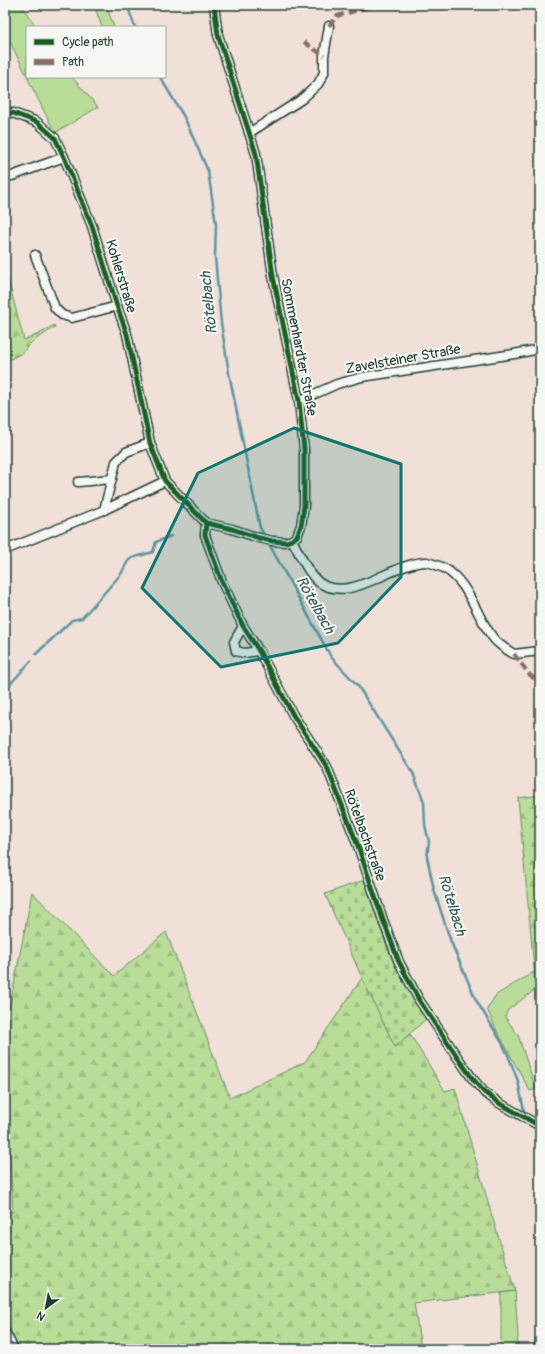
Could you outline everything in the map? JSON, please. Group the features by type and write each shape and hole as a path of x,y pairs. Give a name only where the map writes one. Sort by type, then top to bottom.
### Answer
{"street":[{"name":"Sommenhardter Straße","path":"214,5 218,35 256,154 273,276 299,401 304,450 304,506 302,526 297,536 292,540"},
{"path":"248,132 302,99 318,84 324,73 324,56 329,26"},
{"name":"Kohlerstraße","path":"5,113 13,114 37,122 55,138 64,157 92,226 127,334 150,443 164,481"},
{"path":"5,176 12,176 64,157"},
{"path":"35,254 55,308 62,315 72,318 117,306"},
{"name":"Zavelsteiner Straße","path":"299,401 337,384 362,377 540,349"},
{"path":"104,510 116,462 126,452 150,443"},
{"path":"78,482 112,479"},
{"path":"5,550 104,510 164,481 206,524 232,529 272,541 286,542 292,540 307,568 319,582 332,588 355,588 402,567 428,562 444,568 456,577 466,590 481,620 495,641 514,654 540,651"},
{"name":"Rötelbachstraße","path":"206,524 205,535 222,582 243,626 259,651 293,715 327,767 358,846 399,962 419,1000 468,1073 484,1092 499,1103 540,1126"},
{"path":"243,626 234,642 236,651 244,653 259,651"},
{"path":"5,1332 14,1349"}],"highlighted area":[{"path":"294,428 401,464 401,577 338,643 221,667 142,588 198,473"}],"green space":[{"path":"5,5 21,5 35,26 26,26 26,74 5,32"},
{"path":"94,5 106,5 114,26 102,26"},
{"path":"28,78 73,78 98,107 55,133"},
{"path":"5,268 24,340 39,334 54,325 55,327 29,344 24,352 5,362"},
{"path":"540,795 540,987 536,989 518,798"},
{"path":"364,880 395,966 426,1019 395,1047 362,978 325,894"},
{"path":"32,892 114,976 166,932 230,1098 305,1062 362,978 395,1046 410,1034 445,1091 455,1088 515,1291 414,1303 421,1349 16,1349 5,1327 5,1212 13,1212 5,1067 5,1031"},
{"path":"534,972 536,989 508,1010 505,1017 518,1035 536,1089 530,1091 497,1031 487,1009 496,995"},
{"path":"515,1291 518,1336 517,1349 501,1349 501,1293"}],"waterway":[{"name":"Rötelbach","path":"127,5 135,26"},
{"name":"Rötelbach","path":"161,78 184,117 208,171 216,224 215,257 221,323 229,373 260,528 266,538"},
{"path":"36,654 72,620 82,618 121,574 128,561 132,558 153,552 156,542 171,536"},
{"name":"Rötelbach","path":"268,542 331,657 358,686 413,773 424,802 425,825 429,842 427,857 434,890 451,942 476,1000 508,1055 518,1081 525,1116"},
{"path":"5,689 31,661"},
{"name":"Rötelbach","path":"535,1131 540,1138"},
{"name":"Rötelbach","path":"534,1349 540,1321"}],"marked path":[{"path":"329,26 337,16 376,5"},
{"path":"304,42 324,56"},
{"path":"514,654 529,674 540,684"}],"cycle path":[{"path":"5,113 13,113 37,122 55,138 64,157 92,226 127,334 150,443 165,481 206,523 272,541 286,542 292,540 297,536 301,526 304,506 304,450 299,401 273,276 256,154 218,35 214,5"},
{"path":"206,523 205,535 222,582 243,626 259,651 293,715 327,767 358,846 399,962 419,1000 472,1078 484,1092 499,1103 540,1126"}]}
